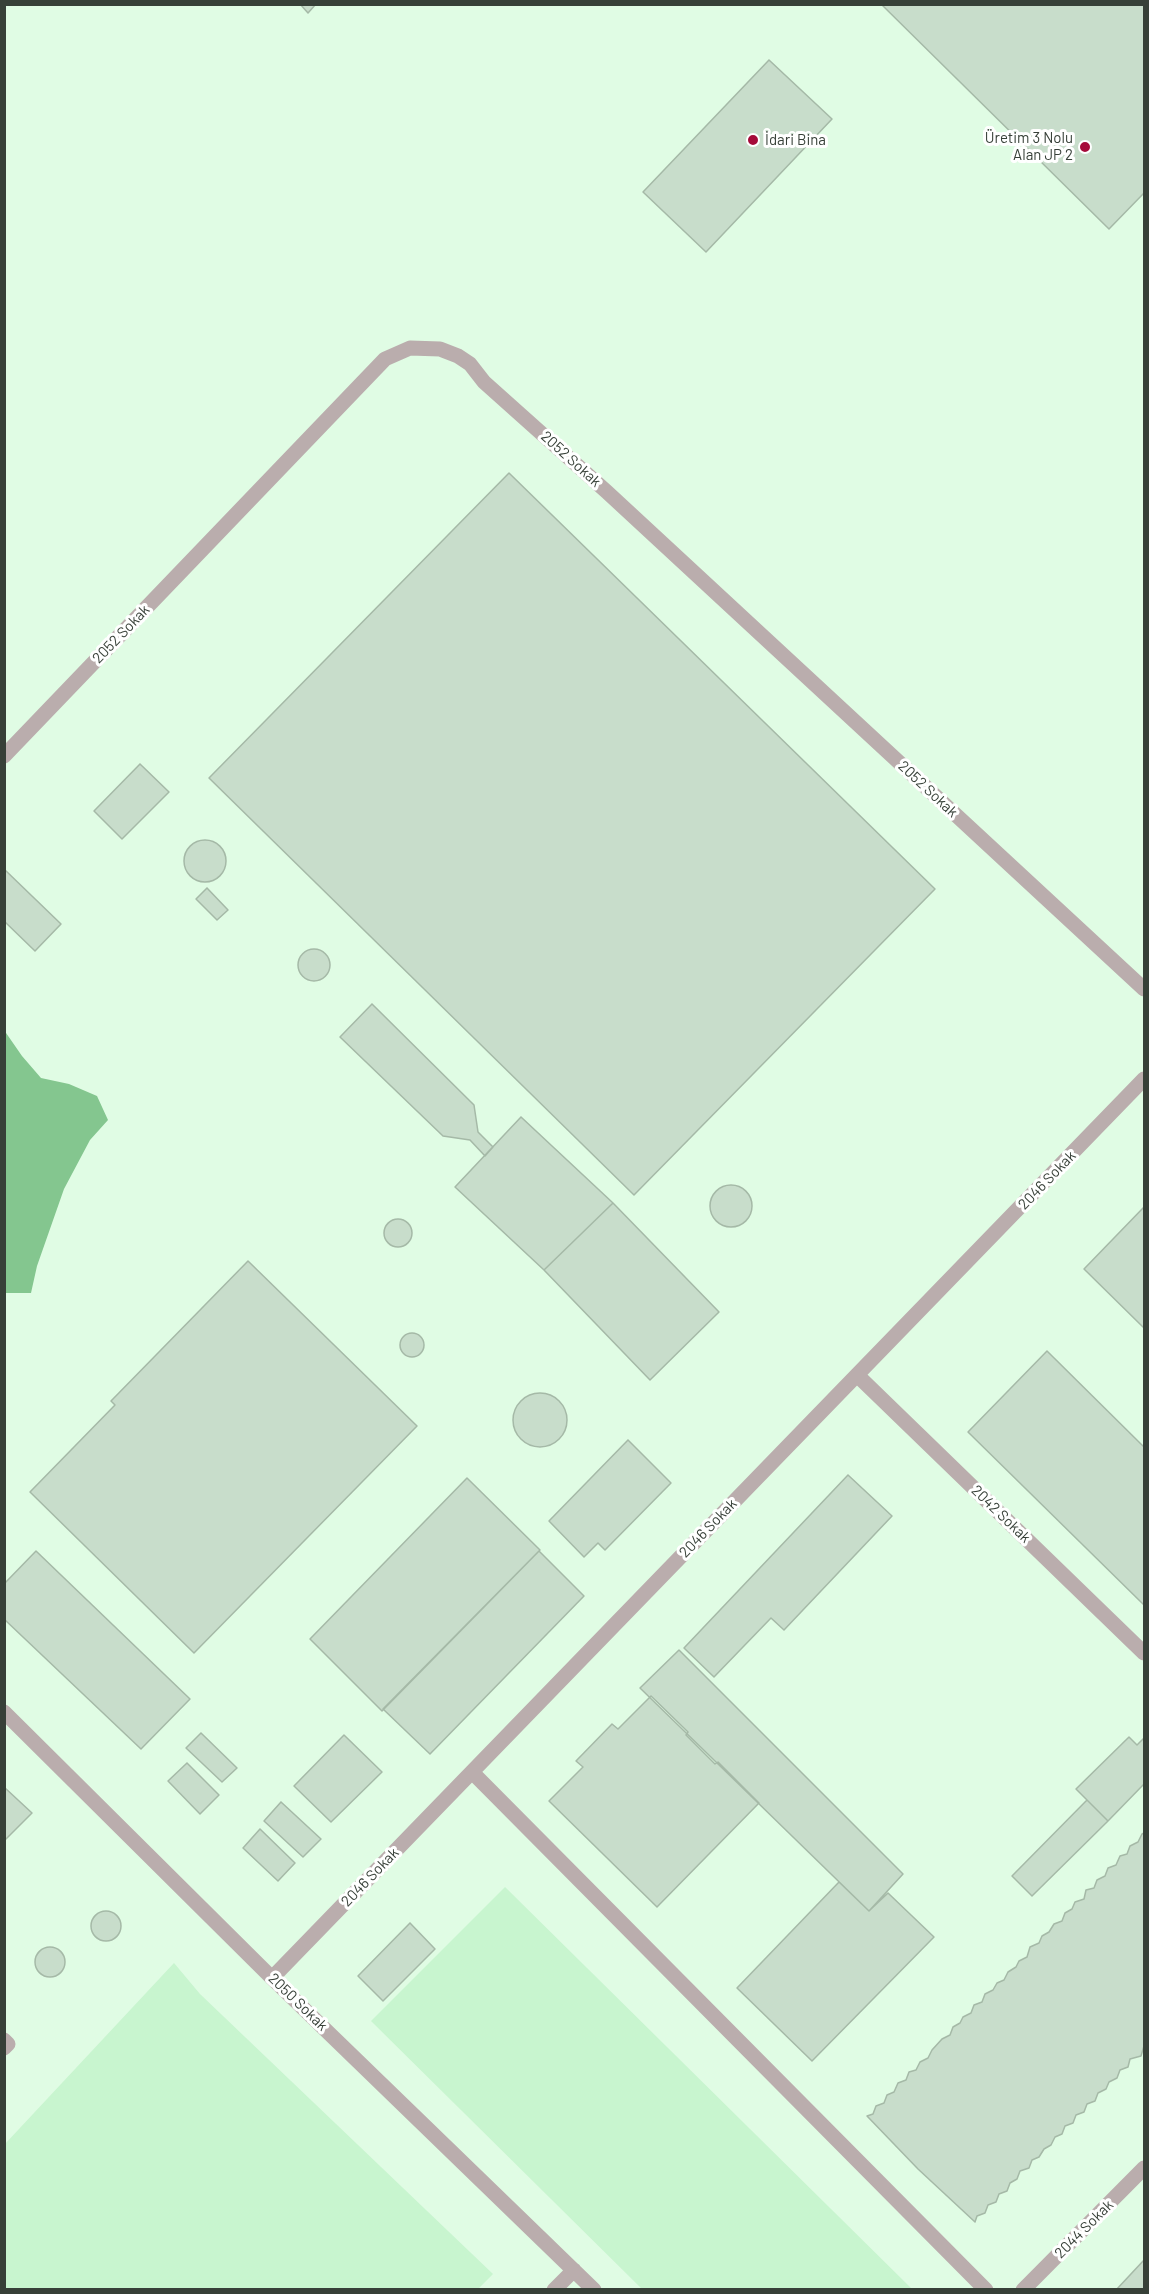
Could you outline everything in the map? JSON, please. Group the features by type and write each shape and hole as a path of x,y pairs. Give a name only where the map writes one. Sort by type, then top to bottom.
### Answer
{"lane":[{"name":"2052 Sokak","path":"4,756 385,359 411,348 440,349 470,364 484,382 615,500 1144,989"},
{"name":"2046 Sokak","path":"272,1978 1144,1079"},
{"name":"2042 Sokak","path":"857,1375 1144,1653"},
{"name":"2050 Sokak","path":"4,1712 272,1978 594,2289"},
{"path":"471,1772 986,2289"},
{"path":"4,2040 8,2044 4,2048"},
{"name":"2044 Sokak","path":"1023,2289 1144,2168"},
{"path":"554,2289 574,2270"}],"shaded area":[{"path":"4,5 1144,5 1144,2289 5,2289"},
{"path":"4,1030 41,1078 69,1084 97,1096 108,1120 90,1140 64,1189 37,1266 31,1293 5,1293"},
{"path":"505,1887 912,2289 642,2289 371,2021"},
{"path":"174,1963 200,1994 493,2274 478,2289 5,2289 5,2144"}],"building":[{"path":"300,4 316,4 308,13"},
{"name":"Üretim 3 Nolu Alan JP 2","path":"881,4 1144,4 1144,193 1109,229"},
{"name":"İdari Bina","path":"769,60 832,119 706,252 643,192"},
{"path":"509,473 935,889 634,1195 209,778"},
{"path":"140,764 169,792 122,839 94,811"},
{"path":"205,840 213,841 220,846 225,853 225,869 220,876 213,881 205,882 197,881 190,876 185,869 184,861 185,853 190,846 197,841"},
{"path":"4,869 61,924 35,951 4,921"},
{"path":"207,888 228,910 217,920 196,899"},
{"path":"314,949 325,954 330,965 325,976 314,981 303,976 298,965 303,954"},
{"path":"372,1004 474,1105 478,1132 493,1147 485,1156 470,1140 443,1136 340,1037"},
{"path":"521,1117 613,1203 544,1270 455,1187"},
{"path":"731,1185 746,1191 752,1206 746,1221 731,1227 716,1221 710,1206 716,1191"},
{"path":"613,1203 719,1312 650,1380 544,1270"},
{"path":"1144,1207 1144,1328 1084,1269"},
{"path":"398,1219 408,1223 412,1233 408,1243 398,1247 388,1243 384,1233 388,1223"},
{"path":"248,1261 417,1426 194,1653 30,1492 115,1405 111,1401"},
{"path":"412,1333 421,1336 424,1345 421,1354 412,1357 403,1354 400,1345 403,1336"},
{"path":"1047,1351 1144,1447 1144,1605 968,1432"},
{"path":"535,1393 545,1393 555,1397 563,1405 567,1420 563,1435 555,1443 545,1447 535,1447 525,1443 517,1435 513,1425 513,1415 517,1405 525,1397"},
{"path":"628,1440 671,1483 605,1550 598,1543 584,1557 549,1521"},
{"path":"848,1475 892,1516 784,1630 771,1618 714,1677 684,1648"},
{"path":"467,1478 540,1550 382,1711 310,1639"},
{"path":"36,1551 190,1699 141,1749 4,1619 4,1584"},
{"path":"539,1551 584,1596 430,1754 383,1709"},
{"path":"679,1650 903,1874 869,1911 640,1688"},
{"path":"651,1696 688,1732 686,1735 715,1764 718,1762 759,1803 657,1907 549,1801 583,1767 576,1761 612,1724 618,1729"},
{"path":"201,1733 237,1768 222,1782 186,1748"},
{"path":"344,1735 382,1772 331,1822 294,1786"},
{"path":"1129,1737 1137,1745 1144,1738 1144,1784 1108,1821 1076,1789"},
{"path":"187,1763 219,1795 200,1814 168,1781"},
{"path":"4,1787 32,1813 4,1841"},
{"path":"1087,1800 1108,1821 1032,1896 1012,1876"},
{"path":"281,1802 321,1839 303,1857 264,1821"},
{"path":"260,1829 295,1863 278,1881 243,1848"},
{"path":"1144,1833 1144,2046 1141,2056 1130,2059 1128,2067 1120,2070 1117,2078 1109,2082 1106,2089 1098,2093 1095,2101 1087,2104 1084,2112 1076,2115 1073,2123 1065,2126 1062,2134 1055,2137 1051,2145 1044,2149 1039,2157 1032,2160 1029,2168 1020,2171 1017,2179 1010,2183 1007,2191 999,2194 996,2202 988,2205 985,2213 977,2216 975,2222 918,2169 867,2116 873,2114 876,2106 884,2103 887,2095 894,2092 898,2083 906,2080 909,2072 916,2070 920,2062 928,2058 942,2039 950,2035 953,2027 971,2013 974,2005 982,2002 985,1994 1004,1980 1008,1972 1016,1967 1019,1961 1027,1957 1030,1947 1039,1943 1042,1936 1049,1932 1054,1924 1062,1921 1065,1913 1072,1909 1075,1902 1084,1899 1086,1890 1094,1888 1097,1880 1105,1876 1108,1868 1116,1865 1120,1856 1127,1854 1130,1846 1138,1842"},
{"path":"839,1882 869,1911 888,1893 934,1937 812,2061 737,1988"},
{"path":"106,1911 112,1912 120,1920 120,1932 112,1940 106,1941 100,1940 92,1932 91,1926 92,1920 100,1912"},
{"path":"410,1923 435,1949 383,2001 358,1976"},
{"path":"50,1947 60,1952 65,1962 60,1972 50,1977 40,1972 35,1962 40,1952"},
{"path":"1144,2260 1144,2290 1116,2290"}],"place":[{"name":"İdari Bina","path":"753,140"},
{"name":"Üretim 3 Nolu Alan JP 2","path":"1085,147"}]}
